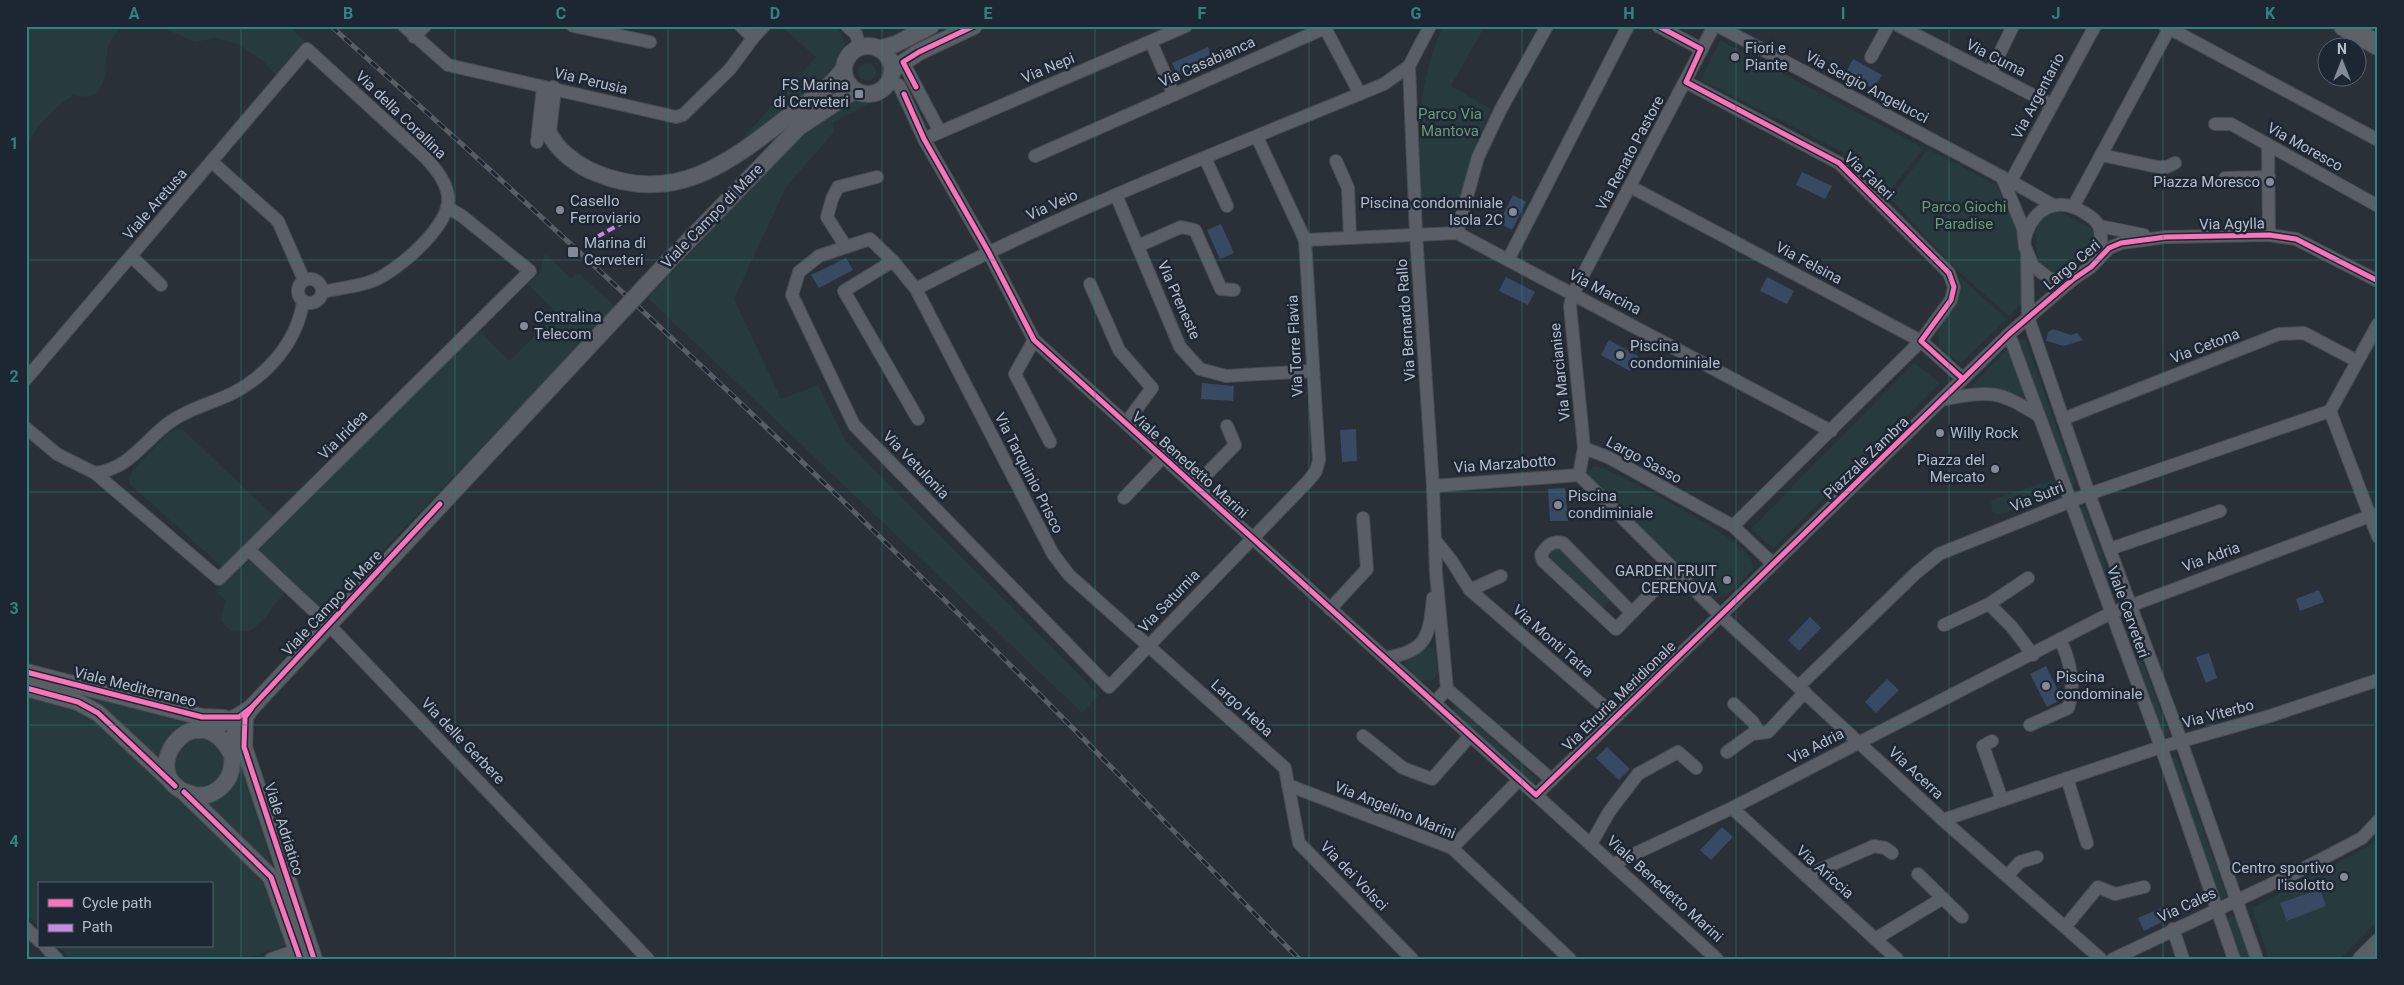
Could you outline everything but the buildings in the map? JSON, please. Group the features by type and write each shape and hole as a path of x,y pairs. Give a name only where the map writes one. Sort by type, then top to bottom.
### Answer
{"main road":[{"path":"2344,26 2378,45"}],"street":[{"name":"Via Perusia","path":"404,26 414,37 448,65 676,117 683,115 730,69 754,38"},
{"path":"414,37 425,26"},
{"path":"573,26 650,42"},
{"path":"741,26 754,38 764,26"},
{"path":"847,26 856,34 860,48"},
{"path":"886,47 909,26"},
{"path":"548,88 548,131 572,160 589,171 609,179 644,184 669,182 692,177 722,165 830,87 844,69 849,56 860,48 886,47 931,26"},
{"path":"844,69 849,84 855,90 862,93 877,92 894,71 919,52 974,26"},
{"name":"Via Nepi","path":"924,139 1186,26"},
{"name":"Via Veio","path":"916,289 988,251 1116,195 1384,84 1409,66 1430,26"},
{"path":"1457,233 1478,157 1501,109 1547,26"},
{"path":"1508,260 1628,26"},
{"path":"1658,26 1701,49"},
{"name":"Via Renato Pastore","path":"1573,294 1686,82 1701,49 1716,26"},
{"name":"Via Sergio Angelucci","path":"1716,26 2006,179"},
{"path":"1870,57 1888,26"},
{"name":"Via Cuma","path":"1899,26 2052,105"},
{"path":"1990,73 2013,26"},
{"name":"Via Argentario","path":"2006,179 2052,105 2095,26"},
{"path":"2073,207 2167,27 2378,140"},
{"name":"Via Casabianca","path":"1035,156 1325,28 1360,94"},
{"path":"1151,42 1174,95"},
{"path":"886,47 894,71 940,132"},
{"name":"Viale Aretusa","path":"26,379 307,49"},
{"name":"Via della Corallina","path":"307,49 436,169 448,197 447,207"},
{"name":"Via Bernardo Rallo","path":"1409,66 1416,234 1433,486 1436,573 1447,690"},
{"name":"Viale Benedetto Marini","path":"894,71 924,139 988,251 1034,340 1717,959"},
{"name":"Via Faleri","path":"1686,82 1839,163 1949,272 1954,287 1951,300 1921,341 1733,526"},
{"path":"537,142 548,88"},
{"name":"Viale Campo di Mare","path":"198,730 218,725 245,714 593,342 799,127 855,90"},
{"path":"799,127 809,101"},
{"name":"Via Moresco","path":"2215,124 2231,124 2378,206"},
{"name":"Via Torre Flavia","path":"1253,539 1316,471 1319,460 1305,240 1257,137"},
{"path":"2268,146 2269,235"},
{"path":"2101,156 2163,168 2175,164"},
{"path":"1205,158 1227,206"},
{"path":"1336,161 1348,188 1350,237"},
{"path":"212,162 278,221 304,280"},
{"path":"846,247 827,217 832,199 838,187 876,177"},
{"path":"2225,178 2268,177"},
{"name":"Largo Ceri","path":"2006,179 2053,205 2064,204 2073,207 2093,219 2099,226 2102,238 2099,257"},
{"name":"Largo Ceri","path":"2006,179 2024,228 2027,256 2028,317"},
{"name":"Via Felsina","path":"1631,187 1921,341 1963,379"},
{"name":"Via Preneste","path":"1116,195 1180,347 1200,369 1226,376 1313,370"},
{"path":"2025,238 2034,217 2042,210 2053,205"},
{"path":"303,302 315,302 322,292 375,280 394,270 423,245 447,207"},
{"name":"Via Iridea","path":"95,473 219,579 250,551 530,271 462,216 447,207"},
{"name":"Largo Ceri","path":"2099,226 2134,234 2166,237"},
{"path":"1138,246 1181,227 1195,230 1220,289 1234,290"},
{"name":"Via Marcina","path":"1305,240 1457,233 1831,430"},
{"name":"Via Agylla","path":"2166,237 2269,235 2296,239 2378,281"},
{"name":"Largo Ceri","path":"2028,317 2091,266 2099,257 2121,243 2166,237"},
{"name":"Via Vetulonia","path":"916,289 893,261 870,239 819,256 799,272 792,295 854,425 1109,687"},
{"path":"131,256 161,285"},
{"name":"Largo Ceri","path":"2027,256 2033,266 2045,276 2061,281 2072,280"},
{"path":"893,261 844,291 918,419"},
{"path":"26,428 57,454 95,473 118,468 166,425 191,411 231,394 265,372 288,341 303,302 297,291 299,284 310,278 317,281 322,292"},
{"name":"Viale Benedetto Marini","path":"1090,284 1119,350 1152,388 1126,423"},
{"name":"Via Tarquinio Prisco","path":"916,289 1053,554 1069,575 1149,646"},
{"name":"Via Marcianise","path":"1573,294 1570,306 1584,448"},
{"name":"Piazzale Zambra","path":"1720,616 2028,317"},
{"name":"Viale Cerveteri","path":"2028,317 2089,494 2181,741 2257,959"},
{"path":"2378,324 2330,411 2374,514 2378,538"},
{"name":"Via Cetona","path":"2063,419 2279,334 2304,333 2357,361"},
{"name":"Viale Cerveteri","path":"2009,334 2160,747 2234,959"},
{"path":"1034,340 1015,374 1050,442"},
{"path":"1945,399 1993,394 2012,399 2039,416"},
{"name":"Via Sutri","path":"1802,689 1916,573 1939,554 2089,494 2330,411"},
{"name":"Viale Benedetto Marini","path":"1195,486 1235,444 1227,426"},
{"name":"Largo Sasso","path":"1579,475 1584,448 1610,458 1733,526 1773,564"},
{"path":"1124,498 1163,457"},
{"path":"1579,475 1720,616"},
{"name":"Via Marzabotto","path":"1433,486 1579,475"},
{"name":"Viale Cerveteri","path":"2110,549 2220,511"},
{"name":"Via Adria","path":"1613,864 1732,808 2130,604 2374,514"},
{"path":"1330,609 1367,569 1363,518"},
{"name":"Via Saturnia","path":"1109,687 1253,539"},
{"name":"Via Monti Tatra","path":"1435,540 1451,560 1470,590 1615,716"},
{"path":"1632,613 1563,543 1548,545 1541,555 1543,561 1616,629 1632,613 1674,570"},
{"name":"Via delle Gerbere","path":"250,551 329,625 648,959"},
{"name":"Via Bernardo Rallo","path":"1385,658 1399,656 1411,651 1428,634 1436,573"},
{"path":"1470,590 1500,576"},
{"path":"1944,625 1989,604 2028,578"},
{"path":"1989,604 2012,627 2033,655"},
{"name":"Via Acerra","path":"1720,616 1860,742 1943,820 2101,959"},
{"name":"Via Etruria Meridionale","path":"1536,795 1615,716 1720,616"},
{"path":"2030,725 2068,708 2072,696 2067,654 2060,640"},
{"name":"Largo Heba","path":"1149,646 1285,768 1292,806"},
{"name":"Viale Mediterraneo","path":"26,672 202,716 245,714"},
{"name":"Via Viterbo","path":"1943,820 2160,747 2270,716 2378,680"},
{"name":"Viale Mediterraneo","path":"26,688 78,702 98,713 180,789"},
{"path":"1727,752 1752,734 1768,732 1802,689"},
{"path":"1434,703 1447,690 1552,780"},
{"path":"1734,704 1753,722 1759,733"},
{"path":"231,753 219,736 209,731 198,730 188,732 178,737 171,745 167,755 166,766 169,777 180,789 206,795 216,791 225,784 230,774 233,738 245,714"},
{"name":"Viale Adriatico","path":"245,714 243,739 247,756 314,959"},
{"path":"1363,736 1403,768 1432,779 1470,736"},
{"path":"1992,741 1983,746 2002,800"},
{"name":"Viale Benedetto Marini","path":"1590,844 1610,812 1638,774 1678,752 1696,768"},
{"path":"2066,778 2087,843"},
{"path":"1452,848 1519,780"},
{"name":"Via Angelino Marini","path":"1288,784 1452,848 1570,959"},
{"name":"Viale Adriatico","path":"180,789 271,877 298,954"},
{"name":"Via dei Volsci","path":"1292,806 1299,843 1412,959"},
{"name":"Via Ariccia","path":"1732,808 1897,959"},
{"name":"Via Cales","path":"2113,959 2142,953 2173,929 2299,872 2362,838 2378,821"},
{"path":"1806,876 1874,846 1885,848 1892,853"},
{"path":"2007,876 2020,862 2037,857"},
{"path":"1918,874 1962,917"},
{"path":"2064,927 2098,887 2115,894 2144,887"},
{"path":"1875,939 1943,898"},
{"path":"26,928 38,940"},
{"path":"2173,929 2183,959"},
{"path":"2361,959 2378,942"},
{"path":"46,948 57,959"},
{"path":"271,959 298,954"}],"green space":[{"path":"26,26 120,26 108,47 105,74 99,90 94,95 85,97 73,95 59,106 39,126 26,150"},
{"path":"159,26 289,26 305,41 276,75 264,62 238,44 215,38 195,42"},
{"path":"781,26 837,26 844,40 845,50 834,76 734,148 816,57"},
{"name":"Parco Via Mantova","path":"1443,26 1485,26 1451,86 1491,109 1476,143 1462,196 1458,201 1433,203 1424,199 1421,195 1421,110 1428,70"},
{"path":"1720,40 1924,148 1886,195 1852,157 1701,80"},
{"path":"863,63 871,63 876,68 874,79 863,81 858,76 858,68"},
{"path":"847,101 875,101 833,122 834,132 786,187 734,299 781,399 818,385 846,441 1099,695 1082,713 648,298 804,131"},
{"name":"Parco Giochi Paradise","path":"1928,149 1997,185 2019,236 2024,302 2009,316 1959,272 1890,199"},
{"path":"2060,211 2092,229 2096,238 2091,250 2081,261 2078,258 2071,265 2074,268 2067,275 2057,276 2038,261 2036,236 2039,222 2043,217"},
{"path":"545,254 571,278 578,273 616,307 333,603 327,608 320,608 311,602 259,550 476,332 483,334 509,361 557,314 528,284 540,272"},
{"path":"1960,277 2007,319 1960,364 1939,347 1938,331 1959,297"},
{"path":"2025,338 2076,483 2073,487 2071,487 2019,345 2019,340"},
{"path":"2009,347 2025,398 1999,389 1971,387"},
{"path":"1914,363 1940,383 1773,548 1751,529"},
{"path":"182,429 276,518 224,569 130,484 129,480 132,471 168,433"},
{"path":"1594,466 1640,486 1721,533 1746,552 1751,560 1753,569 1728,594 1716,597 1710,595 1590,478 1589,471"},
{"path":"2052,480 2056,494 1998,515 1992,512 1991,500"},
{"path":"2080,509 2086,511 2114,592 2109,593"},
{"path":"1555,547 1561,547 1611,599 1602,609 1550,561 1551,550"},
{"path":"251,559 285,592 263,620 250,631 232,632 221,621 225,600 216,592"},
{"path":"2124,632 2132,633 2169,733 2165,738 2162,738"},
{"path":"1432,646 1436,652 1438,674 1433,680 1421,681 1407,671 1404,663 1405,659"},
{"path":"26,693 92,715 260,872 264,878 288,945 245,959 71,959 60,948 212,948 212,882 38,882 38,925 26,914"},
{"path":"81,693 203,723 185,727 172,733 164,744 159,762"},
{"path":"1454,707 1457,707 1536,778 1536,783 1533,784 1452,711"},
{"path":"200,737 210,739 218,745 224,753 226,763 224,773 218,781 210,787 200,789 190,787 182,781 176,773 174,763 176,753 182,745 190,739"},
{"path":"237,747 275,875 201,803 206,801"},
{"path":"2171,758 2177,758 2227,896 2223,899 2220,899"},
{"name":"Centro sportivo l'isolotto","path":"2378,837 2378,920 2340,959 2269,959 2252,908 2369,846"},
{"path":"2235,916 2250,959 2241,959 2227,920 2229,917"}],"water":[{"path":"1208,47 1214,61 1178,76 1172,63"},
{"path":"1853,59 1882,75 1874,89 1846,73"},
{"path":"1802,172 1832,186 1825,199 1796,185"},
{"name":"Piscina condominiale Isola 2C","path":"1513,195 1526,202 1512,230 1499,223"},
{"path":"1221,224 1234,253 1220,259 1207,230"},
{"path":"846,258 853,270 819,288 811,275"},
{"path":"1506,277 1535,292 1528,305 1499,291"},
{"path":"1767,277 1794,291 1787,304 1760,291"},
{"path":"2053,329 2071,335 2077,333 2083,340 2064,346 2046,341 2048,332"},
{"name":"Piscina condominiale","path":"1609,340 1638,356 1630,371 1601,355"},
{"path":"1202,383 1234,386 1233,401 1201,399"},
{"path":"1356,429 1357,461 1342,462 1340,430"},
{"name":"Piscina condiminiale","path":"1565,488 1568,521 1550,521 1548,489"},
{"path":"2319,590 2324,602 2300,611 2296,599"},
{"path":"1810,617 1821,628 1799,651 1788,640"},
{"path":"2209,653 2217,678 2206,683 2196,657"},
{"name":"Piscina condominale","path":"2046,666 2062,699 2047,707 2030,674"},
{"path":"1887,679 1899,690 1876,713 1865,702"},
{"path":"1607,747 1630,769 1619,780 1596,758"},
{"path":"1722,827 1733,837 1711,860 1700,850"},
{"path":"2320,889 2326,906 2287,921 2280,903"},
{"path":"2163,907 2168,919 2144,931 2138,918"}],"railway":[{"path":"331,26 496,175 822,480 1101,756 1299,959"}],"marked path":[{"path":"597,237 629,219"}],"cycle path":[{"path":"916,87 903,62 919,52 974,26"},
{"path":"1658,26 1701,49 1686,82 1839,163 1949,273 1954,287 1951,300 1921,341 1963,379"},
{"path":"904,94 924,139 988,251 1034,340 1536,795 2009,334 2072,280 2091,267 2109,248 2121,243 2166,237 2269,235 2296,239 2378,281"},
{"path":"26,672 202,717 239,717 252,707 440,504"},
{"path":"26,688 78,702 98,713 175,786"},
{"path":"251,709 245,717 244,747 314,959"},
{"path":"184,792 271,877 300,959"}],"place":[{"name":"Fiori e Piante","path":"1735,57"},
{"name":"FS Marina di Cerveteri","path":"859,94"},
{"name":"Piazza Moresco","path":"2270,182"},
{"name":"Casello Ferroviario","path":"560,210"},
{"name":"Piscina condominiale Isola 2C","path":"1513,212"},
{"name":"Marina di Cerveteri","path":"573,252"},
{"name":"Centralina Telecom","path":"524,326"},
{"name":"Piscina condominiale","path":"1620,355"},
{"name":"Willy Rock","path":"1940,433"},
{"name":"Piazza del Mercato","path":"1995,469"},
{"name":"Piscina condiminiale","path":"1558,505"},
{"name":"GARDEN FRUIT CERENOVA","path":"1727,580"},
{"name":"Piscina condominale","path":"2046,686"},
{"name":"Centro sportivo l'isolotto","path":"2344,877"}]}
